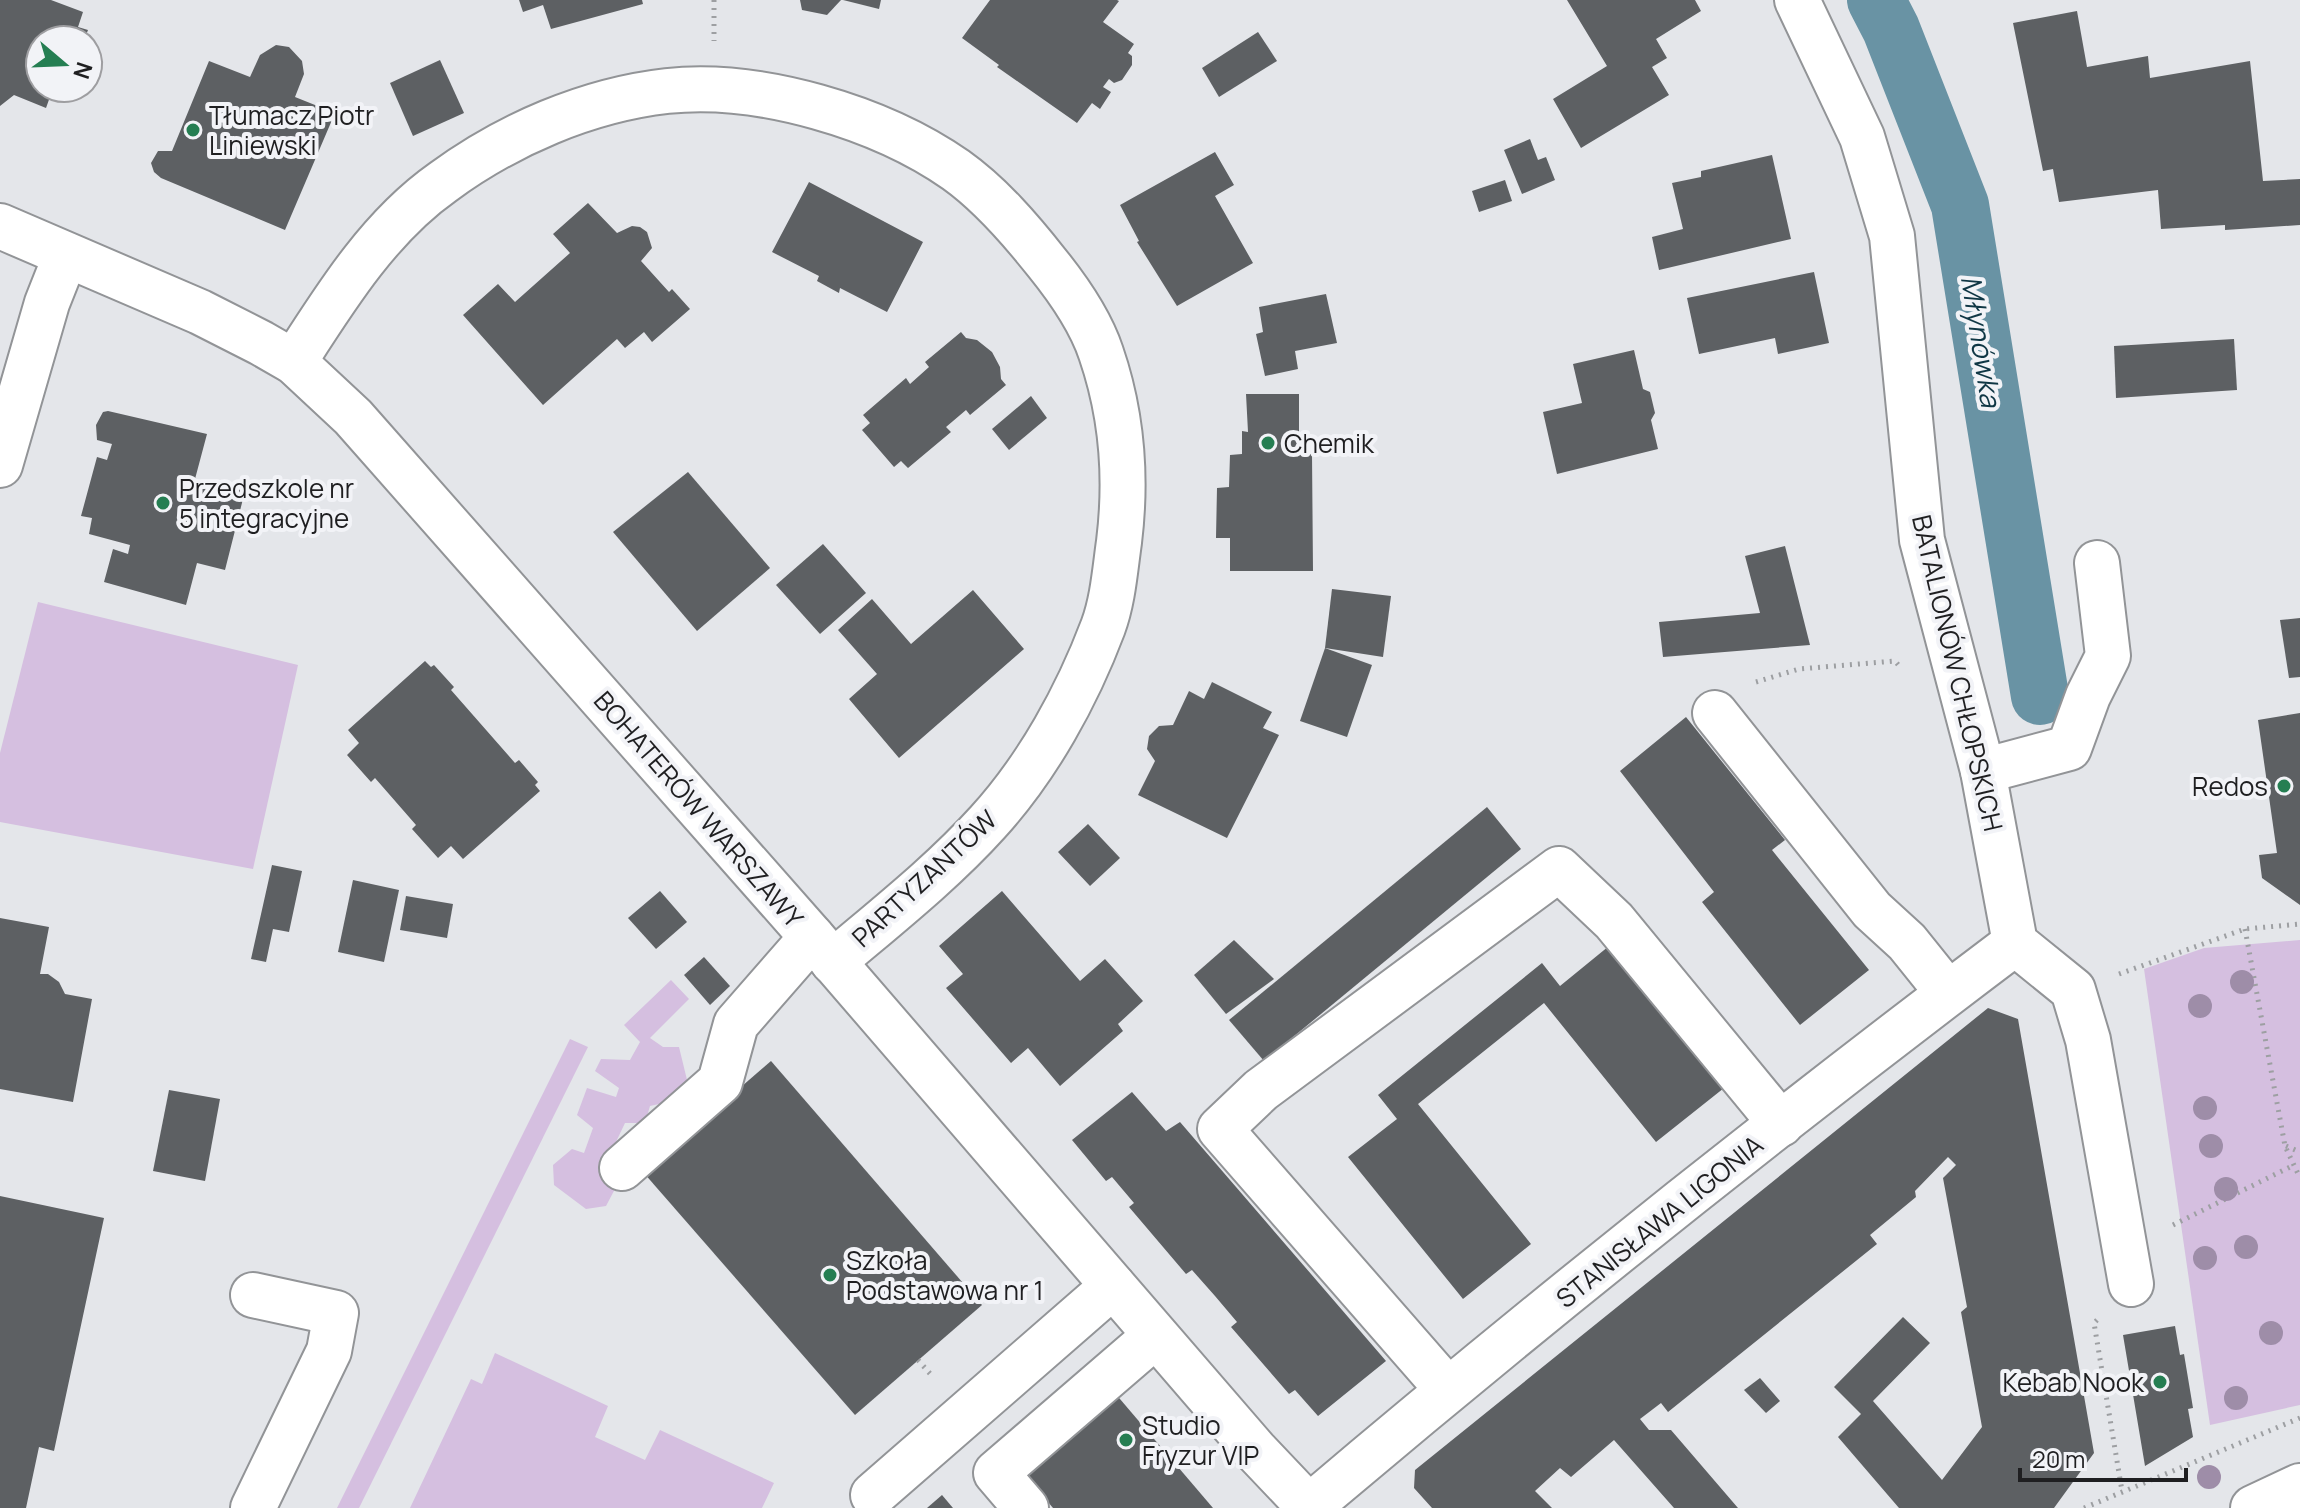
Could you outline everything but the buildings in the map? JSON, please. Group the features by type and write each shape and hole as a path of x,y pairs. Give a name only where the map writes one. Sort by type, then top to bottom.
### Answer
{"street":[{"name":"BATALIONÓW CHŁOPSKICH","path":"1797,0 1862,137 1892,236 1922,540 1983,771 2015,943"},
{"name":"PARTYZANTÓW","path":"294,362 327,311 393,225 439,184 477,159 550,122 611,101 653,93 715,90 785,99 871,124 957,171 1022,232 1061,280 1083,314 1100,349 1115,404 1124,460 1122,519 1114,583 1104,624 1073,694 1046,742 990,820 947,862 823,950 736,1024 720,1082 622,1168"},
{"name":"BOHATERÓW WARSZAWY","path":"0,226 200,312 294,362 353,417 823,950 1255,1450 1310,1507"},
{"path":"0,465 47,303 66,255"},
{"path":"1983,771 2069,748 2088,696 2108,656 2097,563"},
{"path":"1715,713 1872,910 1907,942 1948,993"},
{"path":"1448,1390 1220,1129 1261,1090 1559,869 1614,921 1781,1124"},
{"path":"2015,943 2073,990 2088,1040 2127,1266"},
{"name":"STANISŁAWA LIGONIA","path":"1310,1507 1448,1390 1781,1124 2015,943"},
{"path":"873,1495 1113,1286"},
{"path":"253,1295 336,1313 329,1351 253,1508"},
{"path":"1026,1508 996,1473 1155,1336"},
{"path":"2253,1508 2300,1486"}],"path":[{"path":"1715,713 1759,679 1799,669 1895,661 1907,676 1956,667"},
{"path":"2073,990 2245,929 2300,924"},
{"path":"2245,929 2285,1146 2300,1178"},
{"path":"2285,1146 2300,1152"},
{"path":"2122,1491 2094,1323 2127,1266 2294,1165"},
{"path":"918,1360 933,1377"},
{"path":"2084,1508 2300,1418"}],"shaded area":[{"path":"38,602 298,665 253,869 0,822 0,753"},
{"path":"2300,940 2300,1405 2210,1425 2144,969 2204,948"},
{"path":"671,980 689,999 650,1038 663,1047 679,1047 688,1084 668,1102 650,1106 645,1123 625,1123 605,1165 615,1189 606,1206 586,1209 554,1185 553,1165 572,1149 584,1153 593,1128 577,1115 587,1088 616,1097 619,1088 595,1071 601,1059 630,1060 640,1042 624,1025"},
{"path":"570,1039 588,1047 359,1508 337,1508"},
{"path":"495,1353 608,1406 595,1437 645,1460 660,1430 774,1483 762,1508 410,1508 471,1379 482,1384"}],"waterway":[{"name":"Młynówka","path":"1876,0 1891,29 1960,205 2040,696"}],"place":[{"name":"Tłumacz Piotr Liniewski","path":"193,130"},
{"name":"Chemik","path":"1268,443"},
{"name":"Przedszkole nr 5 integracyjne","path":"163,503"},
{"name":"Redos","path":"2284,786"},
{"name":"Szkoła Podstawowa nr 1","path":"830,1275"},
{"name":"Kebab Nook","path":"2160,1382"},
{"name":"Studio Fryzur VIP","path":"1126,1440"}]}
